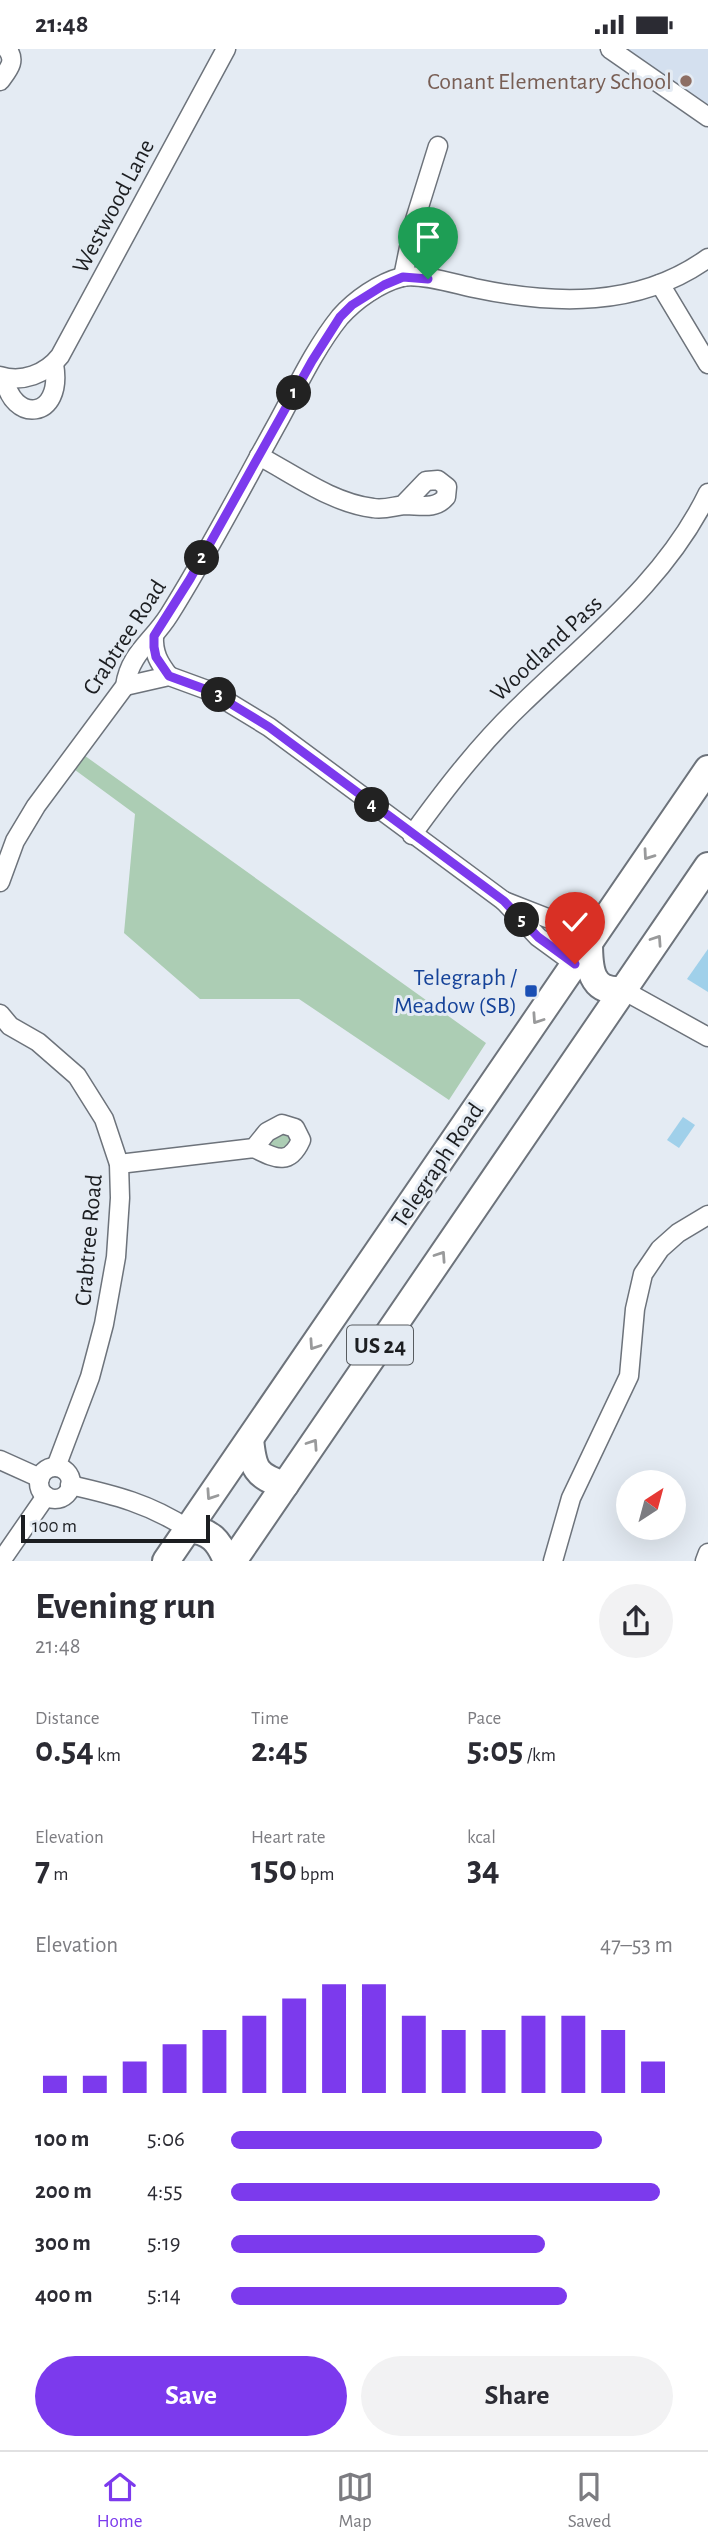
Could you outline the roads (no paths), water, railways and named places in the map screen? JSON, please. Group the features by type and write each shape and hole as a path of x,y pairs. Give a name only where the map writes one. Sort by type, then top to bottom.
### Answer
{"highway":[{"name":"Telegraph Road","path":"166,1561 708,769"},
{"name":"US 24","path":"233,1561 708,866"},
{"path":"582,953 594,978 604,988 623,990"},
{"path":"250,1439 252,1460 259,1473 285,1485"},
{"path":"188,1528 213,1536 227,1561"}],"street":[{"path":"0,81 11,67 12,60 7,49"},
{"name":"Westwood Lane","path":"54,364 226,49"},
{"path":"610,49 708,117"},
{"path":"438,146 414,223 403,277 428,279 503,294 565,301 632,293 660,284 708,258"},
{"name":"Crabtree Road","path":"0,882 15,841 36,806 125,685 129,666 154,636 190,579 312,361 340,317 366,294 403,277"},
{"path":"660,284 708,364"},
{"path":"54,364 52,391 47,403 40,409 28,409 6,387 3,377 16,379 33,376 54,364"},
{"path":"259,456 317,488 354,504 373,509 390,509 403,505"},
{"name":"Woodland Pass","path":"412,835 464,765 493,733 619,614 649,581 688,532 708,493"},
{"path":"154,636 156,657 169,676"},
{"path":"125,685 169,676 210,691 246,711 504,901 538,937 582,953"},
{"path":"504,901 560,923 582,953"},
{"path":"623,990 708,1037"},
{"name":"Crabtree Road","path":"3,1022 38,1042 77,1076 104,1119 119,1164 117,1245 104,1324 90,1377 56,1467"},
{"path":"119,1164 254,1148"},
{"path":"554,1561 571,1498 629,1376 635,1309 643,1274 660,1249 678,1233 708,1215"},
{"path":"0,1460 40,1478"},
{"path":"56,1467 67,1473 70,1485 66,1495 56,1499 46,1496 40,1488 40,1478 46,1470 56,1467"},
{"path":"70,1485 145,1504 188,1528"},
{"path":"1,1561 46,1496"},
{"path":"705,1561 708,1553"}],"water":[{"path":"708,949 708,992 687,979"},
{"path":"683,1117 695,1125 679,1148 667,1140"}],"place":[{"name":"Conant Elementary School","path":"686,81"},
{"name":"Telegraph / Meadow (SB)","path":"531,991"}]}
